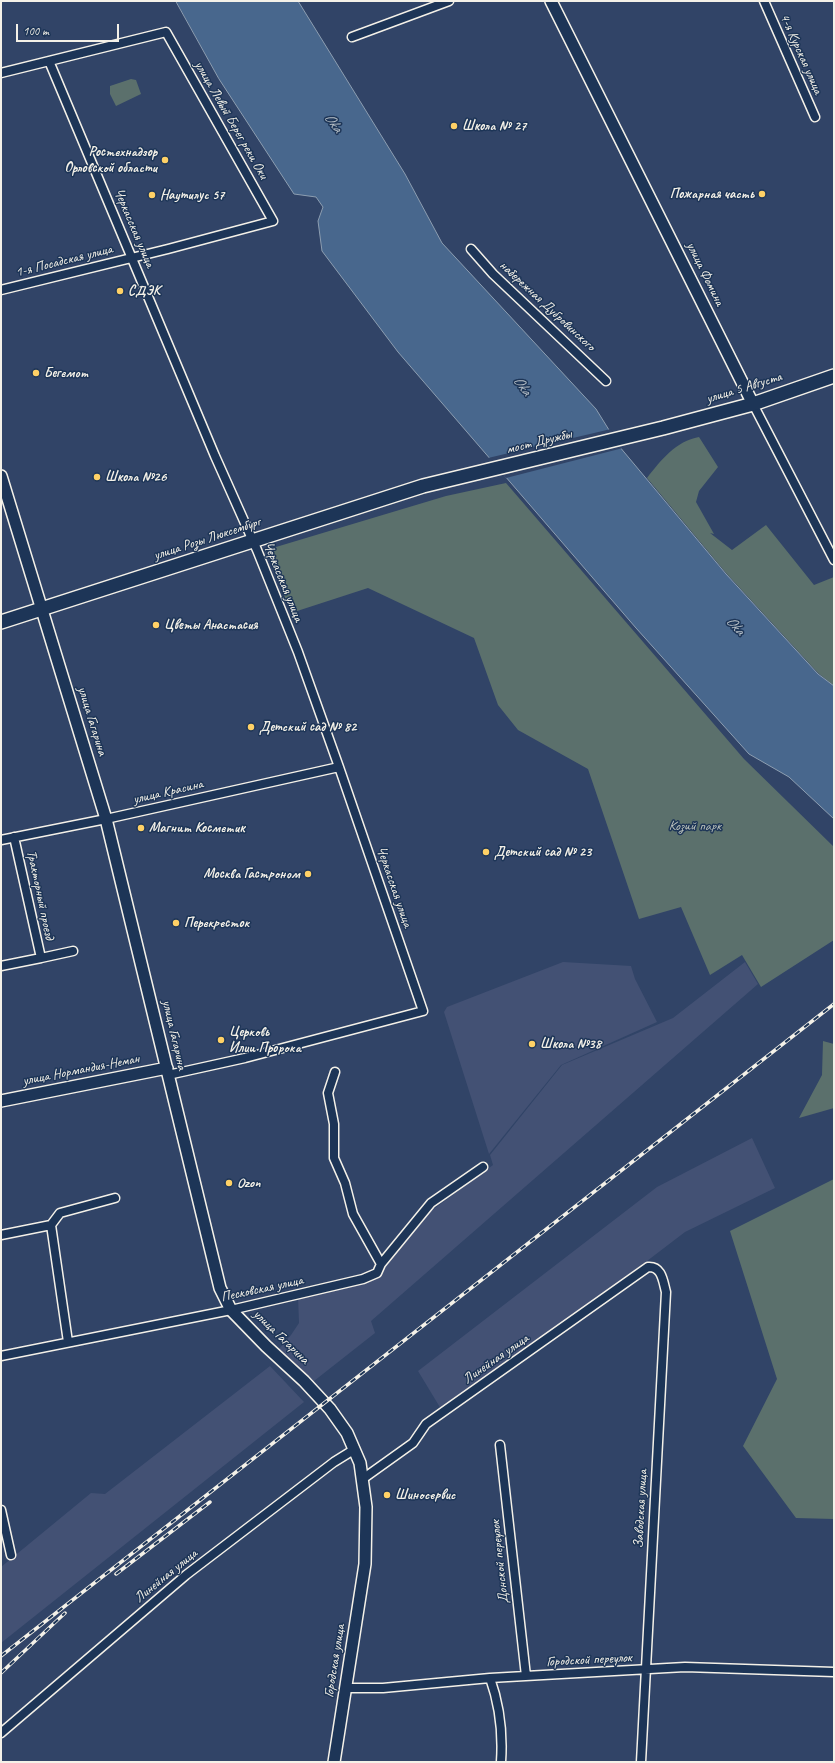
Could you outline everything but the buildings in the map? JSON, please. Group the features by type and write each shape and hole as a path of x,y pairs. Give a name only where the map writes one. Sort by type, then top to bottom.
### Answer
{"main road":[{"name":"улица Фомина","path":"550,1 753,404"},
{"name":"улица 5 Августа","path":"663,428 753,404 834,376"},
{"name":"мост Дружбы","path":"423,486 663,428"},
{"name":"улица Гагарина","path":"1,476 43,609 106,819 220,1288 231,1310 304,1381 330,1409 347,1433 355,1449 364,1478 366,1507 365,1564"},
{"name":"улица Розы Люксембург","path":"1,622 423,486"},
{"name":"улица Нормандия-Неман","path":"1,1101 167,1072"},
{"name":"Городская улица","path":"334,1762 365,1564"}],"street":[{"path":"352,37 449,1"},
{"name":"4-я Курская улица","path":"764,1 815,117"},
{"name":"улица Левый Берег реки Оки","path":"49,61 166,32 273,221"},
{"path":"1,73 49,61"},
{"name":"Черкасская улица","path":"49,61 298,652 423,1011"},
{"name":"1-я Посадская улица","path":"1,290 133,258 273,221"},
{"name":"набережная Дубровинского","path":"471,249 493,274 606,381"},
{"name":"улица Фомина","path":"753,404 834,560"},
{"name":"улица Красина","path":"1,840 106,819 339,767"},
{"name":"Тракторный проезд","path":"14,837 41,958"},
{"name":"Тракторный проезд","path":"1,966 73,952"},
{"name":"улица Нормандия-Неман","path":"167,1072 245,1058 423,1011"},
{"path":"335,1072 328,1093 334,1124 334,1158 345,1183 353,1214 380,1264"},
{"name":"Песковская улица","path":"1,1356 231,1310 363,1279 377,1273 380,1264 431,1203 483,1167"},
{"path":"1,1235 51,1224 60,1213 115,1198"},
{"path":"51,1224 68,1342"},
{"name":"Линейная улица","path":"364,1478 413,1443 426,1424 648,1267"},
{"name":"Заводская улица","path":"641,1762 666,1292 659,1270 654,1267 648,1267"},
{"name":"Донской переулок","path":"500,1445 526,1676"},
{"name":"Линейная улица","path":"1,1733 186,1576 334,1462 355,1449"},
{"path":"1,1510 11,1555"},
{"name":"Городской переулок","path":"346,1688 383,1688 490,1678 685,1667 834,1672"},
{"path":"490,1678 497,1697 500,1716 501,1762"}],"shaded area":[{"name":"Школа №38","path":"563,962 631,966 635,979 657,1022 561,1065 489,1154 444,1012 447,1007"},
{"path":"745,962 758,984 371,1321 375,1333 314,1381 279,1349 299,1323 298,1296 342,1286 355,1285 379,1276 382,1266 431,1211 493,1165 490,1155 562,1065 673,1018"},
{"path":"752,1138 775,1188 685,1232 554,1332 531,1343 441,1409 418,1371 657,1187"},
{"path":"270,1366 304,1402 1,1643 1,1567 91,1493 105,1494"}],"green space":[{"path":"131,79 136,80 141,94 116,106 110,94 110,86"},
{"path":"699,437 718,467 699,491 696,502 714,534 710,533 732,550 766,525 814,585 834,577 834,686 818,673 726,573 647,478 664,458 676,447 691,439"},
{"name":"Козий парк","path":"506,483 744,759 834,847 834,940 761,987 742,955 710,975 681,907 639,919 588,769 518,730 498,705 474,638 368,588 291,613 266,550 446,496"},
{"path":"823,1041 834,1044 834,1108 799,1118 822,1075"},
{"path":"834,1179 834,1519 796,1518 743,1446 777,1379 730,1231"}],"water":[{"name":"Oka","path":"176,1 298,1 405,174 442,243 596,409 619,446 726,574 818,674 834,686 834,819 789,777 749,754 636,628 398,352 322,251 318,221 323,207 316,197 294,194 219,79"}],"pier":[{"path":"611,429 623,448 506,478 488,458"}],"railway":[{"path":"1,1656 834,1004"},
{"path":"116,1574 210,1502"},
{"path":"1,1673 65,1613"}],"place":[{"name":"Школа № 27","path":"454,126"},
{"name":"Ростехнадзор Орловской области","path":"165,160"},
{"name":"Пожарная часть","path":"762,194"},
{"name":"Наутилус 57","path":"152,195"},
{"name":"СДЭК","path":"120,291"},
{"name":"Бегемот","path":"36,373"},
{"name":"Школа №26","path":"97,477"},
{"name":"Цветы Анастасия","path":"156,625"},
{"name":"Детский сад № 82","path":"251,727"},
{"name":"Магнит Косметик","path":"141,828"},
{"name":"Детский сад № 23","path":"486,852"},
{"name":"Москва Гастроном","path":"308,874"},
{"name":"Перекресток","path":"176,923"},
{"name":"Церковь Илии Пророка","path":"221,1040"},
{"name":"Школа №38","path":"532,1044"},
{"name":"Ozon","path":"229,1183"},
{"name":"Шиносервис","path":"387,1495"}]}
